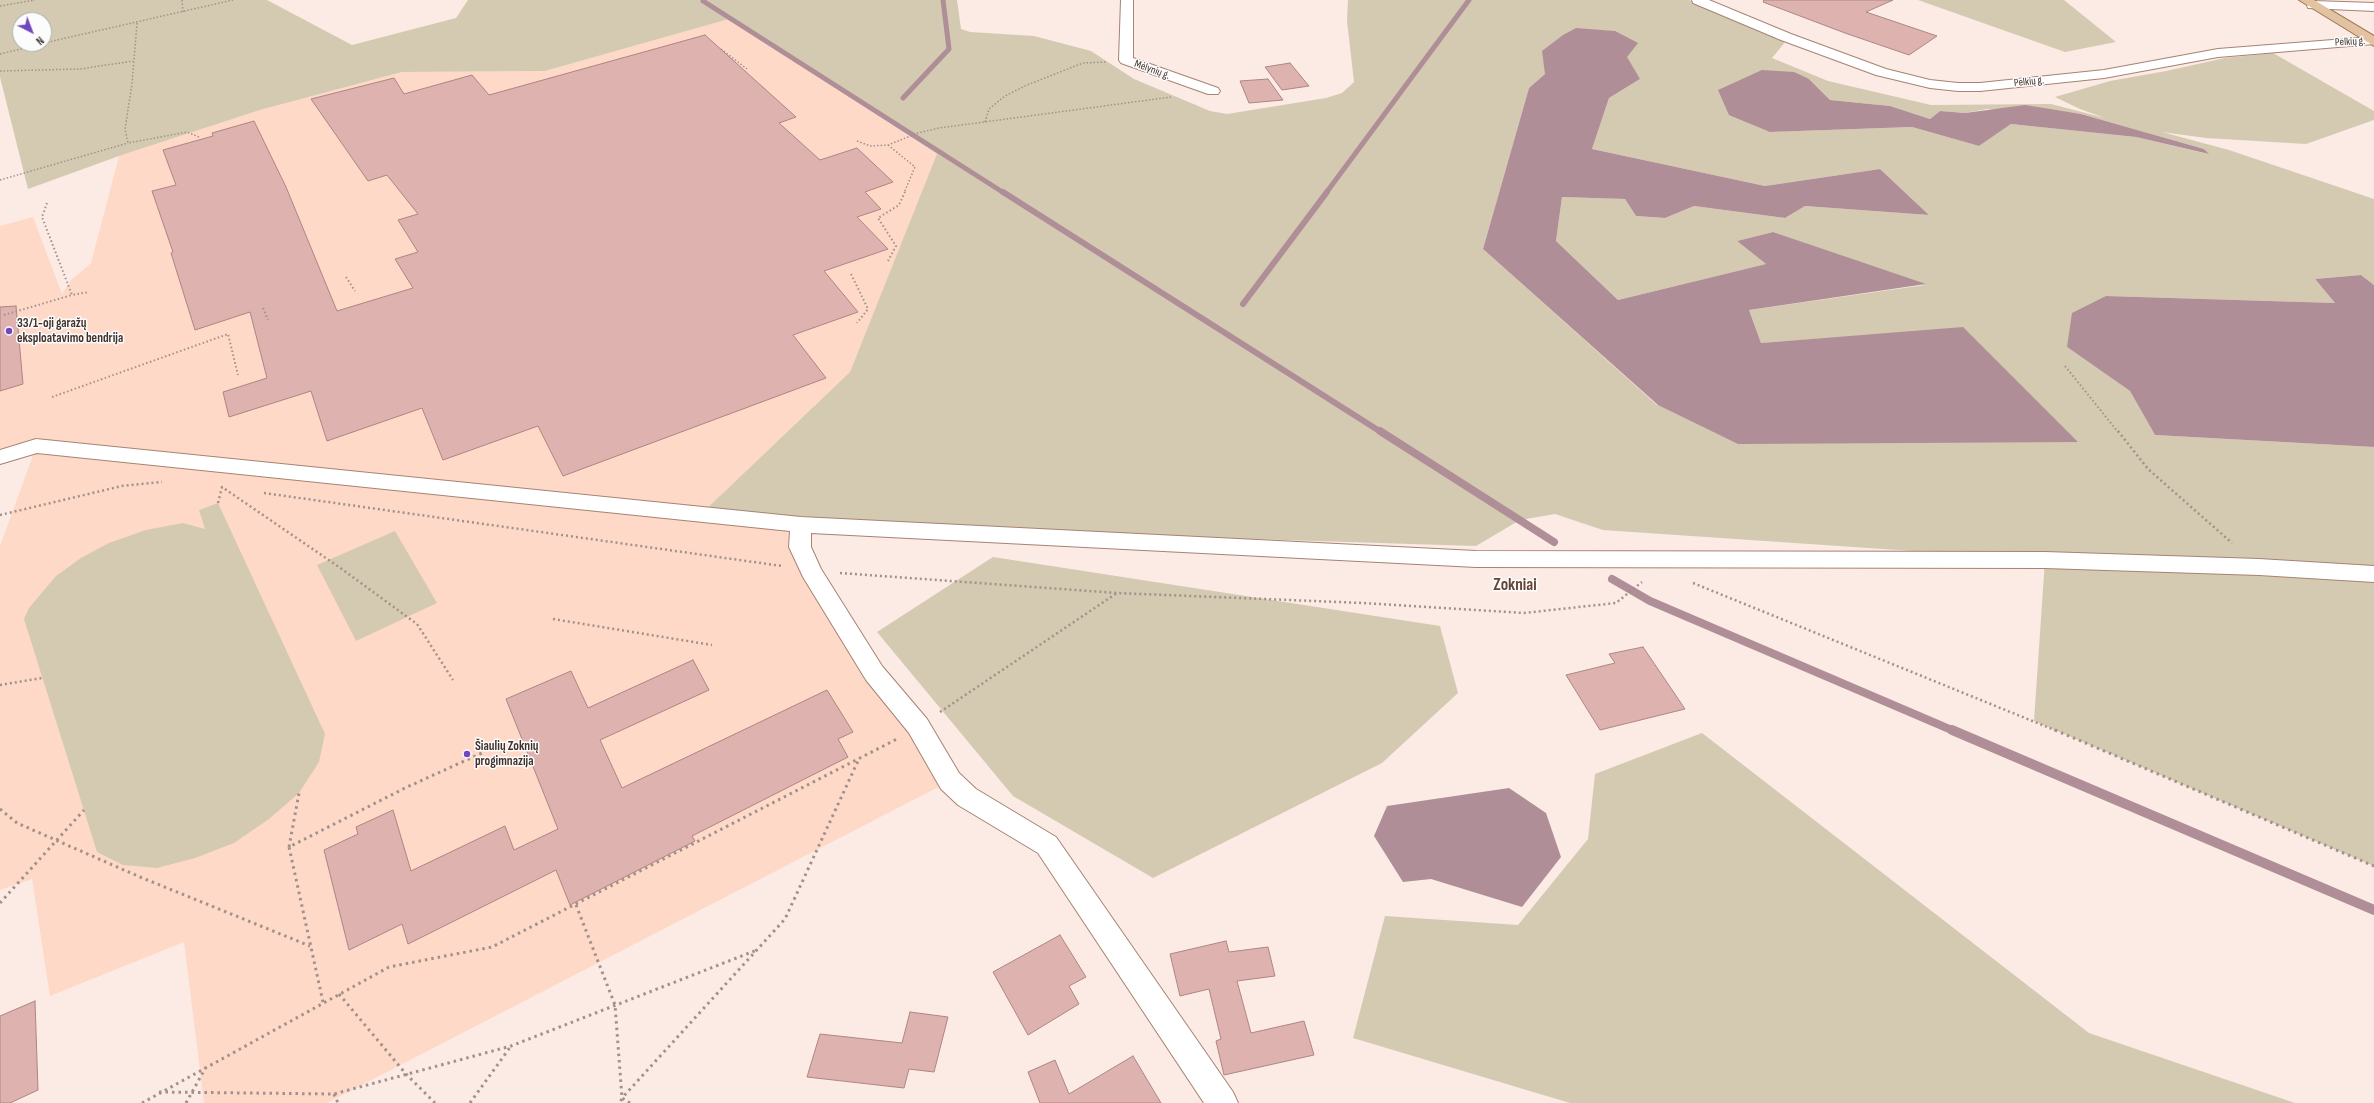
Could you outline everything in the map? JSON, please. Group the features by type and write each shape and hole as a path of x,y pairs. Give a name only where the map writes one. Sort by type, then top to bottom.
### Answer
{"main road":[{"path":"2309,2 2373,42"}],"street":[{"name":"Mėlynių g.","path":"1127,0 1126,60 1213,92"},
{"name":"Pelkių g.","path":"1698,0 1848,61 1906,79 1958,87 1980,87 2104,74 2218,53 2373,42"},
{"path":"2309,2 2347,3 2374,7"},
{"path":"2347,3 2374,20"},
{"path":"0,457 36,446 801,525 1476,559 1638,558 2038,560 2259,567 2374,574"},
{"path":"801,525 800,546 811,571 874,673 918,726 950,781 966,797 1047,844 1222,1103"}],"path":[{"path":"0,6 36,0"},
{"path":"182,0 182,12"},
{"path":"52,42 118,25 137,23 233,0"},
{"path":"128,143 125,129 132,84 137,23"},
{"path":"721,49 747,69"},
{"path":"0,54 12,51"},
{"path":"985,122 989,109 1005,96 1026,85 1083,63 1126,60"},
{"path":"0,71 80,69 133,61"},
{"path":"857,141 870,146 888,145 918,133 985,122 1213,92"},
{"path":"0,180 128,143 187,132 199,137"},
{"path":"888,145 915,167 899,205 878,218 896,246 888,261"},
{"path":"47,204 42,217 72,295"},
{"path":"851,274 868,309 857,323"},
{"path":"346,277 355,291"},
{"path":"4,315 72,295 89,292"},
{"path":"263,308 268,320"},
{"path":"52,397 228,334 238,375"},
{"path":"2065,366 2148,469 2259,567"},
{"path":"218,503 222,487 339,567 417,624 453,680"},
{"path":"1685,580 2034,721 2374,866"},
{"path":"1616,603 1644,581"},
{"path":"918,726 1117,593"},
{"path":"553,619 712,645"},
{"path":"0,685 42,678"},
{"path":"142,1103 206,1066 389,967 492,947 881,749"},
{"path":"289,847 405,788 482,753"},
{"path":"620,1103 622,1098 785,919 858,760"},
{"path":"299,793 289,847 323,1002"},
{"path":"0,809 17,823 55,840 311,946"},
{"path":"0,903 55,840 84,810"},
{"path":"576,905 615,1005 622,1098"},
{"path":"159,1092 334,1094 511,1046 757,950"},
{"path":"339,994 406,1074 435,1103"},
{"path":"470,1103 511,1046"},
{"path":"186,1103 206,1066"},
{"path":"334,1094 338,1103"},
{"path":"622,1098 630,1103"}],"shaded area":[{"path":"0,0 267,0 352,45 456,18 468,0 957,0 961,29 970,32 1034,36 1091,51 1134,79 1210,111 1227,114 1326,98 1342,93 1354,82 1347,21 1348,0 1689,0 1786,41 1772,58 1828,81 1931,105 2051,104 2105,118 2080,109 2055,97 2110,81 2225,58 2273,53 2374,111 2374,120 2306,144 2206,138 2162,132 2229,150 2374,199 2374,285 2361,275 2315,279 2335,303 2106,296 2067,347 2130,391 2155,435 2374,447 2374,866 2034,721 2045,560 1603,530 1555,514 1520,520 1476,546 801,525 701,514 850,372 937,154 729,19 545,71 402,72 260,110 119,156 28,189 0,77","holes":["1545,74 1640,79 1609,98 1592,149 1765,186 1880,169 1929,215 1805,206 1785,218 1694,206 1665,218 1636,216 1625,199 1562,197 1556,241 1618,300 1766,264 1737,241 1773,232 1925,285 1749,310 1761,343 1963,328 1657,405 1483,249 1529,88","1809,79 1830,100 1890,106 1930,119 1940,111 1965,113 1987,109 2057,111 2081,114 2204,149 2208,154 2136,137 2011,124 1979,146 1912,127 1770,132"]},
{"path":"1918,0 2064,0 2116,42 2065,52"},
{"path":"729,19 938,155 850,372 702,513 801,525 800,547 950,781 327,1103 204,1103 184,942 50,996 32,879 0,890 0,546 36,447 0,457 0,226 33,217 62,294 71,280 91,263 119,156 260,110 402,72 545,71"},
{"path":"1576,28 1615,31 1638,43 1627,57 1640,79 1609,98 1592,149 1765,186 1880,169 1929,215 1805,206 1785,218 1694,206 1665,218 1636,216 1625,199 1562,197 1556,241 1618,300 1766,264 1737,241 1773,232 1926,284 1749,310 1761,343 1963,327 2078,442 1738,444 1658,405 1483,249 1529,88 1545,74 1542,51 1563,35"},
{"path":"1762,70 1794,72 1809,79 1830,100 1890,106 1930,119 1940,111 1965,113 2025,105 2081,114 2204,149 2209,154 2136,137 2011,124 1979,146 1912,127 1770,132 1729,115 1718,90"},
{"path":"2361,275 2374,285 2374,447 2155,435 2130,391 2067,347 2072,313 2106,296 2335,303 2315,279"},
{"path":"218,503 325,734 319,762 299,793 269,819 234,843 195,858 157,868 123,865 97,852 24,619 29,608 56,576 81,558 109,543 146,530 183,523 205,529 199,510"},
{"path":"395,531 437,603 356,641 317,565"},
{"path":"993,557 1440,626 1458,693 1382,763 1153,878 1013,796 877,632"},
{"path":"1702,733 2089,1033 2295,1103 1570,1103 1353,1038 1385,916 1518,925 1588,839 1595,774"},
{"path":"1509,788 1546,813 1561,857 1522,907 1431,879 1403,882 1374,836 1387,806"}],"building":[{"path":"1764,0 1893,0 1866,12 1937,36 1909,55 1763,2"},
{"path":"705,35 796,117 779,123 820,160 857,148 893,182 865,192 881,209 857,217 888,249 824,271 858,312 793,335 826,378 563,476 538,426 443,460 422,408 327,441 311,391 229,417 223,392 267,378 250,312 195,330 171,253 173,252 152,191 176,185 163,150 213,136 212,133 254,121 286,187 337,311 413,288 395,259 418,252 398,220 418,214 387,175 368,181 311,99 394,78 404,94 472,75 489,95"},
{"path":"1290,63 1309,86 1282,90 1265,67"},
{"path":"1268,79 1283,100 1249,103 1240,81"},
{"path":"16,306 23,384 0,391 0,307"},
{"path":"1643,647 1685,709 1600,730 1566,675 1615,663 1609,654"},
{"path":"693,660 709,690 600,740 622,788 827,690 853,732 838,739 848,757 692,836 695,841 570,905 556,870 408,944 402,924 349,950 324,850 358,834 356,827 393,810 411,871 505,826 514,850 558,829 506,699 571,671 588,708"},
{"path":"1060,935 1086,977 1069,986 1079,1004 1028,1035 993,972"},
{"path":"1226,941 1229,952 1268,947 1275,976 1237,981 1251,1033 1304,1021 1314,1055 1224,1075 1216,1041 1221,1039 1209,989 1180,996 1170,954"},
{"path":"35,1001 38,1090 10,1103 0,1103 0,1016"},
{"path":"910,1012 948,1017 934,1072 909,1069 904,1088 807,1077 820,1034 902,1043"},
{"path":"1133,1056 1161,1103 1040,1103 1028,1072 1055,1060 1069,1094"}],"waterway":[{"path":"903,98 949,49 943,0"},
{"path":"1326,193 1469,0"},
{"path":"703,1 1004,193"},
{"path":"1003,192 1381,432"},
{"path":"1243,304 1327,192"},
{"path":"1380,431 1554,542"},
{"path":"1612,579 1650,601 1954,731"},
{"path":"1952,730 2374,910"}],"place":[{"name":"33/1-oji garažų eksploatavimo bendrija","path":"9,331"},
{"name":"Šiaulių Zoknių progimnazija","path":"467,754"}],"district":[{"name":"Zokniai","path":"1515,586"}]}
